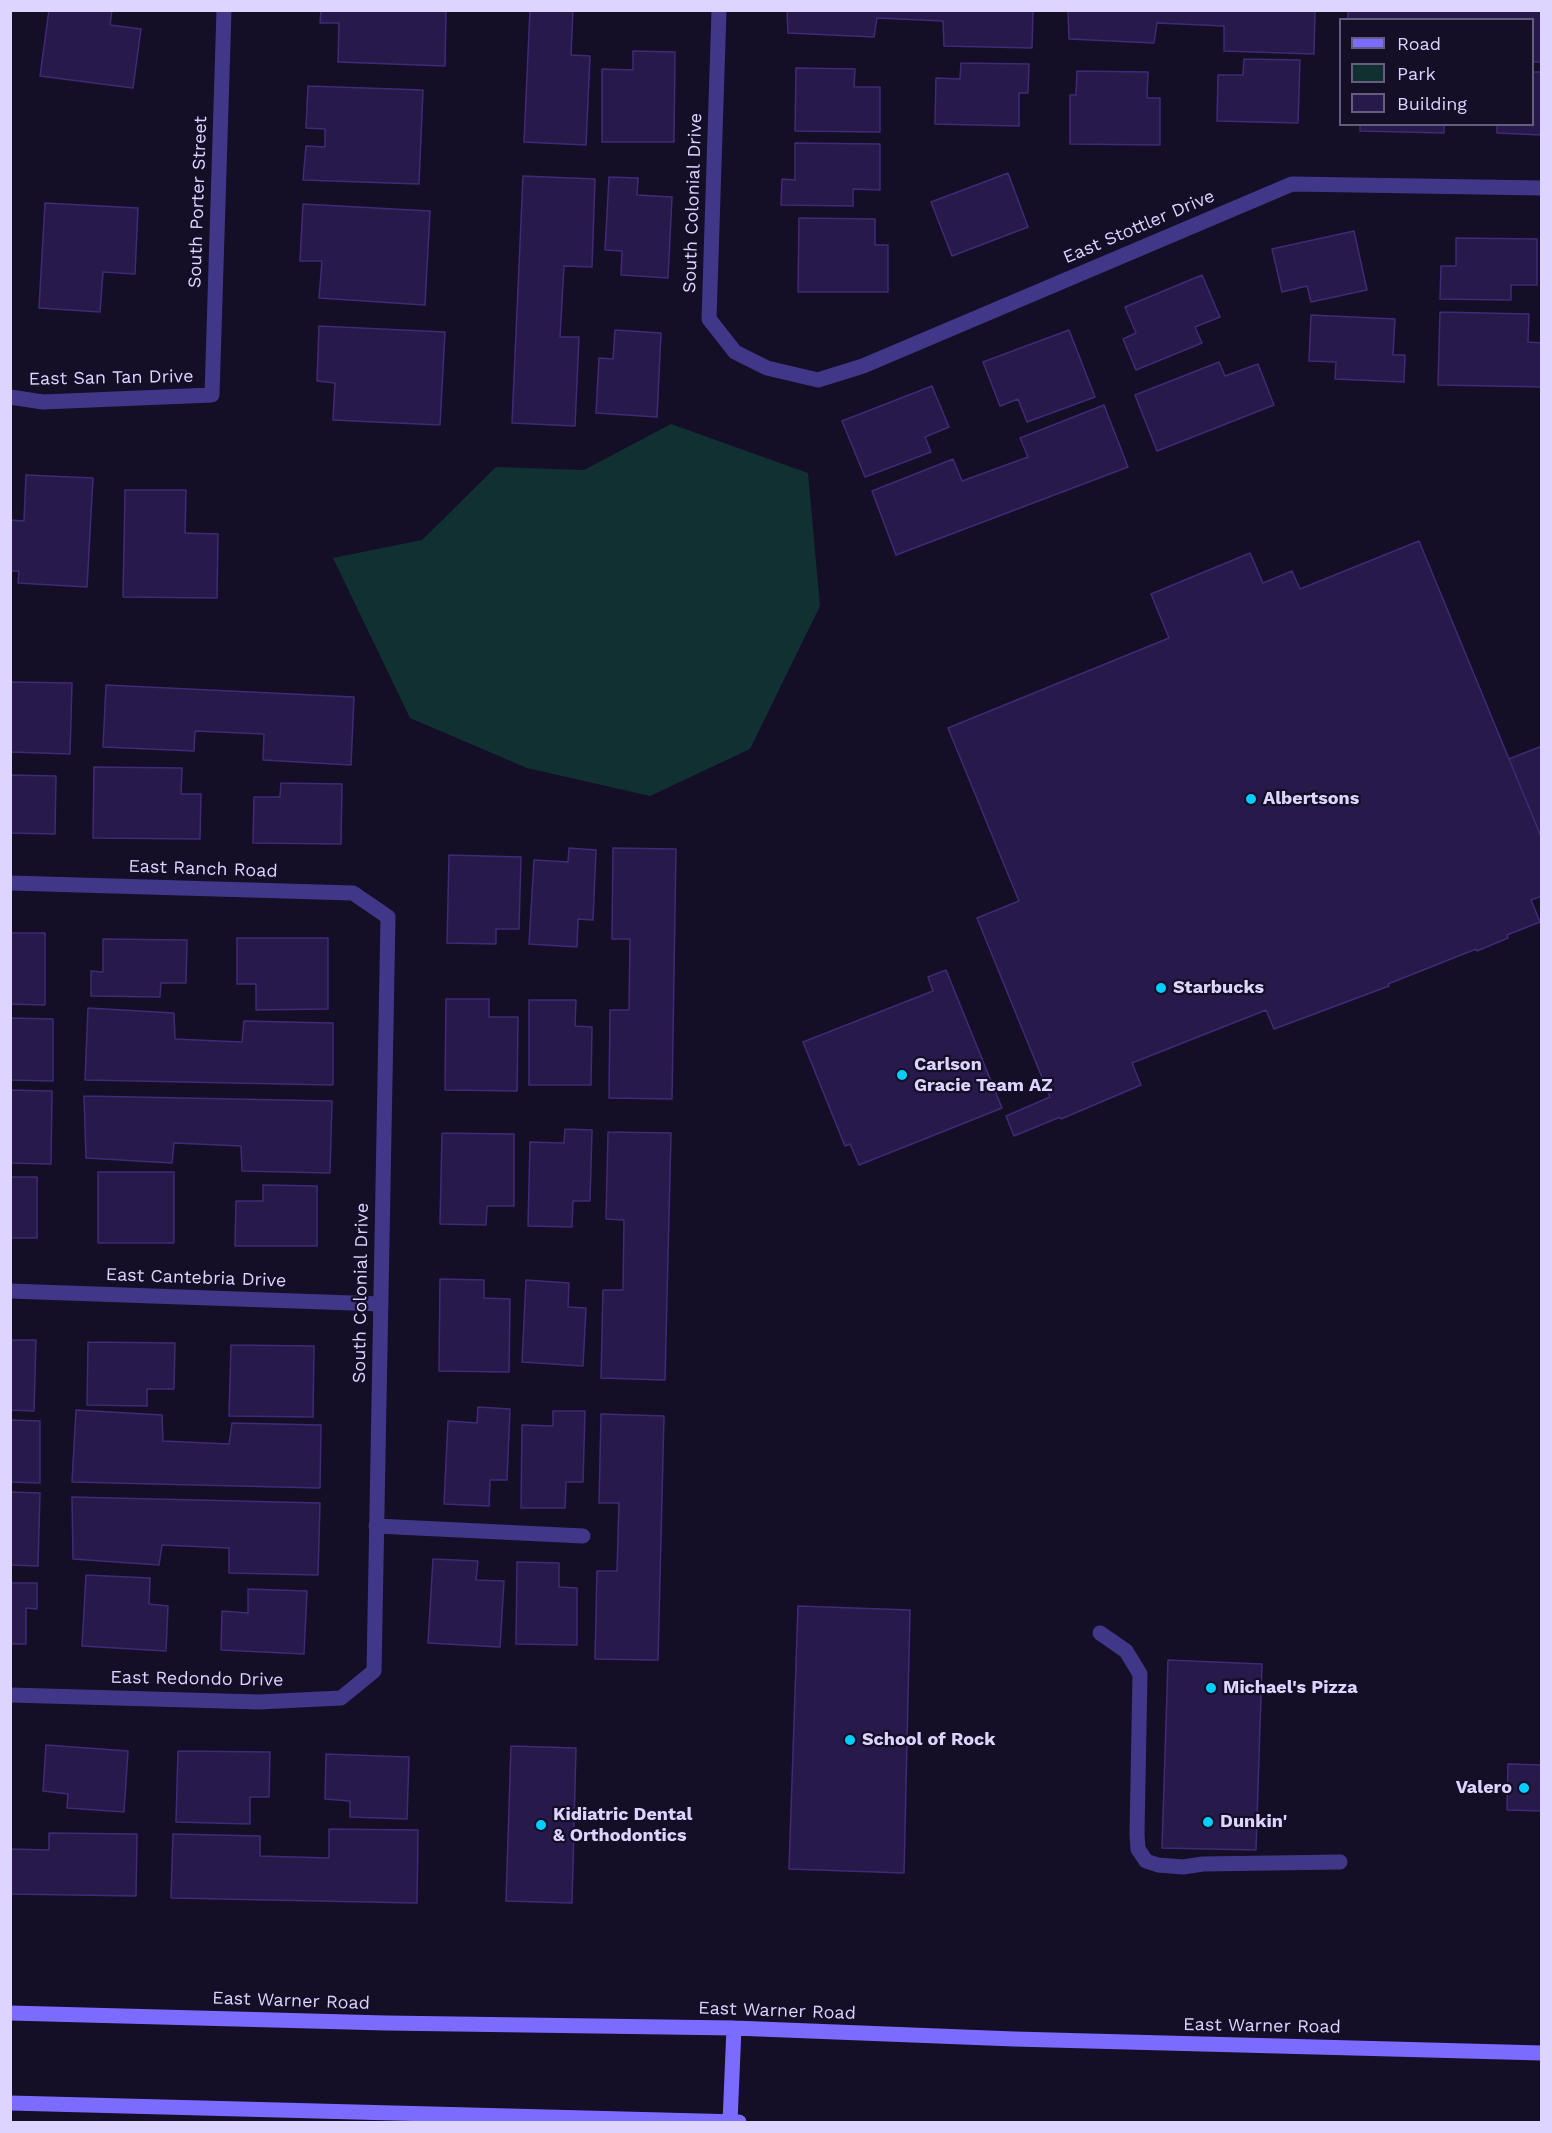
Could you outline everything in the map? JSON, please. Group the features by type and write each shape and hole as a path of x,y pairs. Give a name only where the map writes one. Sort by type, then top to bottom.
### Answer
{"main road":[{"name":"East Warner Road","path":"10,2013 734,2028 1014,2039 1542,2053"},
{"path":"730,2122 734,2028"},
{"path":"10,2103 739,2122"}],"street":[{"name":"South Porter Street","path":"212,395 224,10"},
{"name":"South Colonial Drive","path":"720,10 709,319 735,352 766,368"},
{"name":"East Stottler Drive","path":"766,368 818,380 863,366 1292,183 1542,189"},
{"name":"East San Tan Drive","path":"10,397 43,402 212,395"},
{"name":"East Ranch Road","path":"10,883 353,893 388,917"},
{"name":"South Colonial Drive","path":"374,1671 388,917"},
{"name":"East Cantebria Drive","path":"10,1291 381,1304"},
{"path":"376,1526 583,1536"},
{"path":"1100,1633 1126,1651 1140,1674 1137,1834 1138,1850 1146,1861 1183,1868 1203,1864 1340,1862"},
{"name":"East Redondo Drive","path":"10,1695 259,1702 341,1698 374,1671"}],"green space":[{"path":"671,424 808,473 820,606 750,749 650,796 527,768 410,718 333,558 422,540 496,467 584,470"}],"building":[{"path":"49,10 112,10 110,25 141,29 133,88 40,76"},
{"path":"321,10 446,10 445,66 338,62 339,23 320,23"},
{"path":"530,10 573,10 571,55 590,56 586,145 524,142"},
{"path":"787,10 1033,10 1032,48 944,46 943,21 877,18 874,37 788,33"},
{"path":"1068,10 1315,10 1314,54 1224,51 1224,26 1157,23 1154,43 1069,39"},
{"path":"1348,10 1542,10 1542,62 1534,62 1534,18 1348,18"},
{"path":"633,51 675,52 674,142 602,142 602,69 633,70"},
{"path":"1244,59 1300,60 1298,123 1217,121 1218,75 1243,75"},
{"path":"961,63 1029,64 1028,93 1019,93 1019,126 935,124 936,78 960,79"},
{"path":"796,68 855,69 854,87 880,87 880,132 795,131"},
{"path":"1077,71 1148,72 1147,98 1160,98 1160,145 1070,144 1070,95 1076,95"},
{"path":"1534,72 1542,72 1542,135 1497,133 1497,126 1534,126"},
{"path":"308,86 423,90 419,184 303,180 306,146 325,147 325,129 306,128"},
{"path":"1360,126 1444,126 1444,133 1360,131"},
{"path":"795,143 880,144 880,190 853,189 853,206 781,205 782,179 795,180"},
{"path":"1008,173 1028,227 952,256 931,202"},
{"path":"523,176 595,179 592,267 564,266 560,337 579,337 575,426 512,423"},
{"path":"609,177 638,178 637,195 672,197 668,278 621,275 622,251 605,250"},
{"path":"45,203 138,208 135,274 103,272 100,312 39,308"},
{"path":"303,204 430,211 425,305 319,298 322,261 300,261"},
{"path":"799,218 875,219 875,245 888,245 888,292 798,292"},
{"path":"1354,231 1367,290 1311,302 1307,286 1282,292 1272,249"},
{"path":"1456,238 1537,239 1537,285 1511,285 1511,300 1440,299 1441,266 1456,266"},
{"path":"1202,275 1220,317 1195,327 1202,343 1136,370 1123,339 1136,333 1125,307"},
{"path":"1440,312 1529,314 1528,342 1542,343 1542,387 1438,385"},
{"path":"1311,315 1395,319 1393,355 1405,355 1404,382 1335,379 1336,362 1309,361"},
{"path":"319,326 445,332 440,425 333,420 335,383 317,381"},
{"path":"615,330 661,333 657,417 596,413 599,358 613,359"},
{"path":"1069,330 1095,397 1027,422 1018,399 1000,406 983,362"},
{"path":"1219,362 1225,376 1258,364 1274,405 1157,451 1135,395"},
{"path":"932,386 949,427 925,437 931,452 865,477 842,421"},
{"path":"1104,405 1128,467 896,555 872,491 953,459 962,481 1028,457 1020,438"},
{"path":"26,475 93,478 87,587 18,583 19,571 10,571 10,520 24,521"},
{"path":"125,490 186,490 185,533 218,534 217,598 123,597"},
{"name":"Albertsons","path":"1419,541 1542,839 1542,896 1531,900 1540,922 1507,935 1508,938 1477,951 1476,949 1388,984 1389,986 1274,1029 1266,1010 1132,1063 1141,1085 1014,1136 1006,1116 1050,1097 977,918 1019,901 948,728 1169,638 1151,594 1250,553 1263,583 1292,571 1300,589"},
{"path":"10,682 72,683 70,754 10,752"},
{"path":"106,685 354,697 351,765 263,760 264,734 195,731 194,751 103,747"},
{"path":"1542,746 1542,839 1509,759"},
{"path":"94,767 182,768 181,794 201,794 200,839 93,838"},
{"path":"10,775 56,776 55,834 10,833"},
{"path":"281,783 342,784 341,844 253,843 254,797 280,797"},
{"path":"569,848 596,850 593,920 578,919 577,947 529,944 534,860 568,862"},
{"path":"613,848 676,849 672,1099 609,1098 610,1010 629,1010 630,939 612,939"},
{"path":"449,855 521,857 519,929 496,929 496,944 447,943"},
{"path":"10,933 45,933 45,1005 10,1004"},
{"path":"237,938 328,938 328,1009 256,1010 256,984 237,984"},
{"path":"103,939 187,940 186,983 161,983 160,997 91,996 91,971 103,972"},
{"name":"Carlson Gracie Team AZ","path":"946,970 1002,1108 859,1165 850,1144 845,1146 803,1042 933,991 928,977"},
{"path":"446,999 489,999 489,1017 518,1017 517,1091 445,1090"},
{"path":"529,1000 576,1000 575,1026 592,1027 591,1085 529,1085"},
{"path":"88,1008 174,1013 175,1039 242,1042 244,1021 333,1023 333,1085 85,1080"},
{"path":"10,1018 53,1019 53,1081 10,1080"},
{"path":"10,1090 52,1091 51,1164 10,1163"},
{"path":"84,1096 332,1101 330,1173 242,1171 241,1146 174,1143 172,1163 86,1158"},
{"path":"565,1129 592,1130 590,1201 573,1201 572,1227 528,1226 530,1142 564,1143"},
{"path":"608,1132 671,1133 665,1380 601,1378 603,1290 623,1290 624,1220 606,1219"},
{"path":"442,1133 514,1134 514,1206 487,1206 486,1225 440,1224"},
{"path":"98,1172 174,1172 174,1243 98,1243"},
{"path":"10,1177 37,1177 37,1238 10,1238"},
{"path":"263,1185 317,1186 317,1246 235,1246 236,1201 263,1201"},
{"path":"440,1279 484,1280 484,1298 510,1299 509,1372 439,1371"},
{"path":"526,1280 569,1283 568,1307 586,1308 583,1366 522,1362"},
{"path":"10,1340 36,1340 34,1411 10,1410"},
{"path":"88,1342 175,1343 174,1389 147,1389 147,1406 87,1405"},
{"path":"231,1345 314,1346 313,1417 229,1416"},
{"path":"478,1407 510,1409 507,1480 490,1480 489,1506 444,1504 448,1421 477,1423"},
{"path":"76,1410 162,1415 163,1441 229,1444 232,1423 321,1425 320,1488 72,1482"},
{"path":"553,1411 585,1411 583,1482 566,1482 565,1508 521,1508 522,1425 553,1426"},
{"path":"601,1414 664,1416 658,1660 595,1659 597,1571 617,1571 619,1503 599,1503"},
{"path":"10,1420 40,1421 40,1483 10,1482"},
{"path":"10,1492 40,1493 38,1566 10,1565"},
{"path":"72,1497 320,1503 318,1575 229,1573 229,1548 162,1545 159,1565 73,1559"},
{"path":"433,1559 478,1561 476,1580 504,1581 500,1647 428,1643"},
{"path":"517,1562 559,1563 559,1587 577,1588 577,1645 516,1644"},
{"path":"86,1575 150,1578 149,1604 168,1606 166,1651 82,1646"},
{"path":"10,1583 37,1583 37,1609 26,1608 26,1644 10,1644"},
{"path":"248,1589 307,1591 304,1654 221,1650 222,1611 248,1613"},
{"name":"School of Rock","path":"798,1606 910,1610 904,1873 789,1869"},
{"path":"1168,1660 1262,1664 1256,1850 1162,1848"},
{"path":"46,1745 128,1751 124,1812 67,1808 68,1794 43,1791"},
{"name":"Kidiatric Dental & Orthodontics","path":"511,1746 576,1748 572,1903 506,1901"},
{"path":"178,1751 270,1752 269,1797 250,1797 250,1824 176,1822"},
{"path":"326,1754 409,1757 407,1819 350,1817 350,1801 325,1799"},
{"name":"Valero","path":"1508,1764 1542,1765 1542,1811 1507,1810"},
{"path":"329,1829 418,1830 417,1903 171,1898 173,1834 260,1836 260,1856 329,1858"},
{"path":"49,1833 137,1834 136,1896 10,1894 10,1849 49,1850"}],"place":[{"name":"Albertsons","path":"1251,799"},
{"name":"Starbucks","path":"1161,988"},
{"name":"Carlson Gracie Team AZ","path":"902,1075"},
{"name":"Michael's Pizza","path":"1211,1688"},
{"name":"School of Rock","path":"850,1740"},
{"name":"Valero","path":"1524,1788"},
{"name":"Dunkin'","path":"1208,1822"},
{"name":"Kidiatric Dental & Orthodontics","path":"541,1825"}]}
